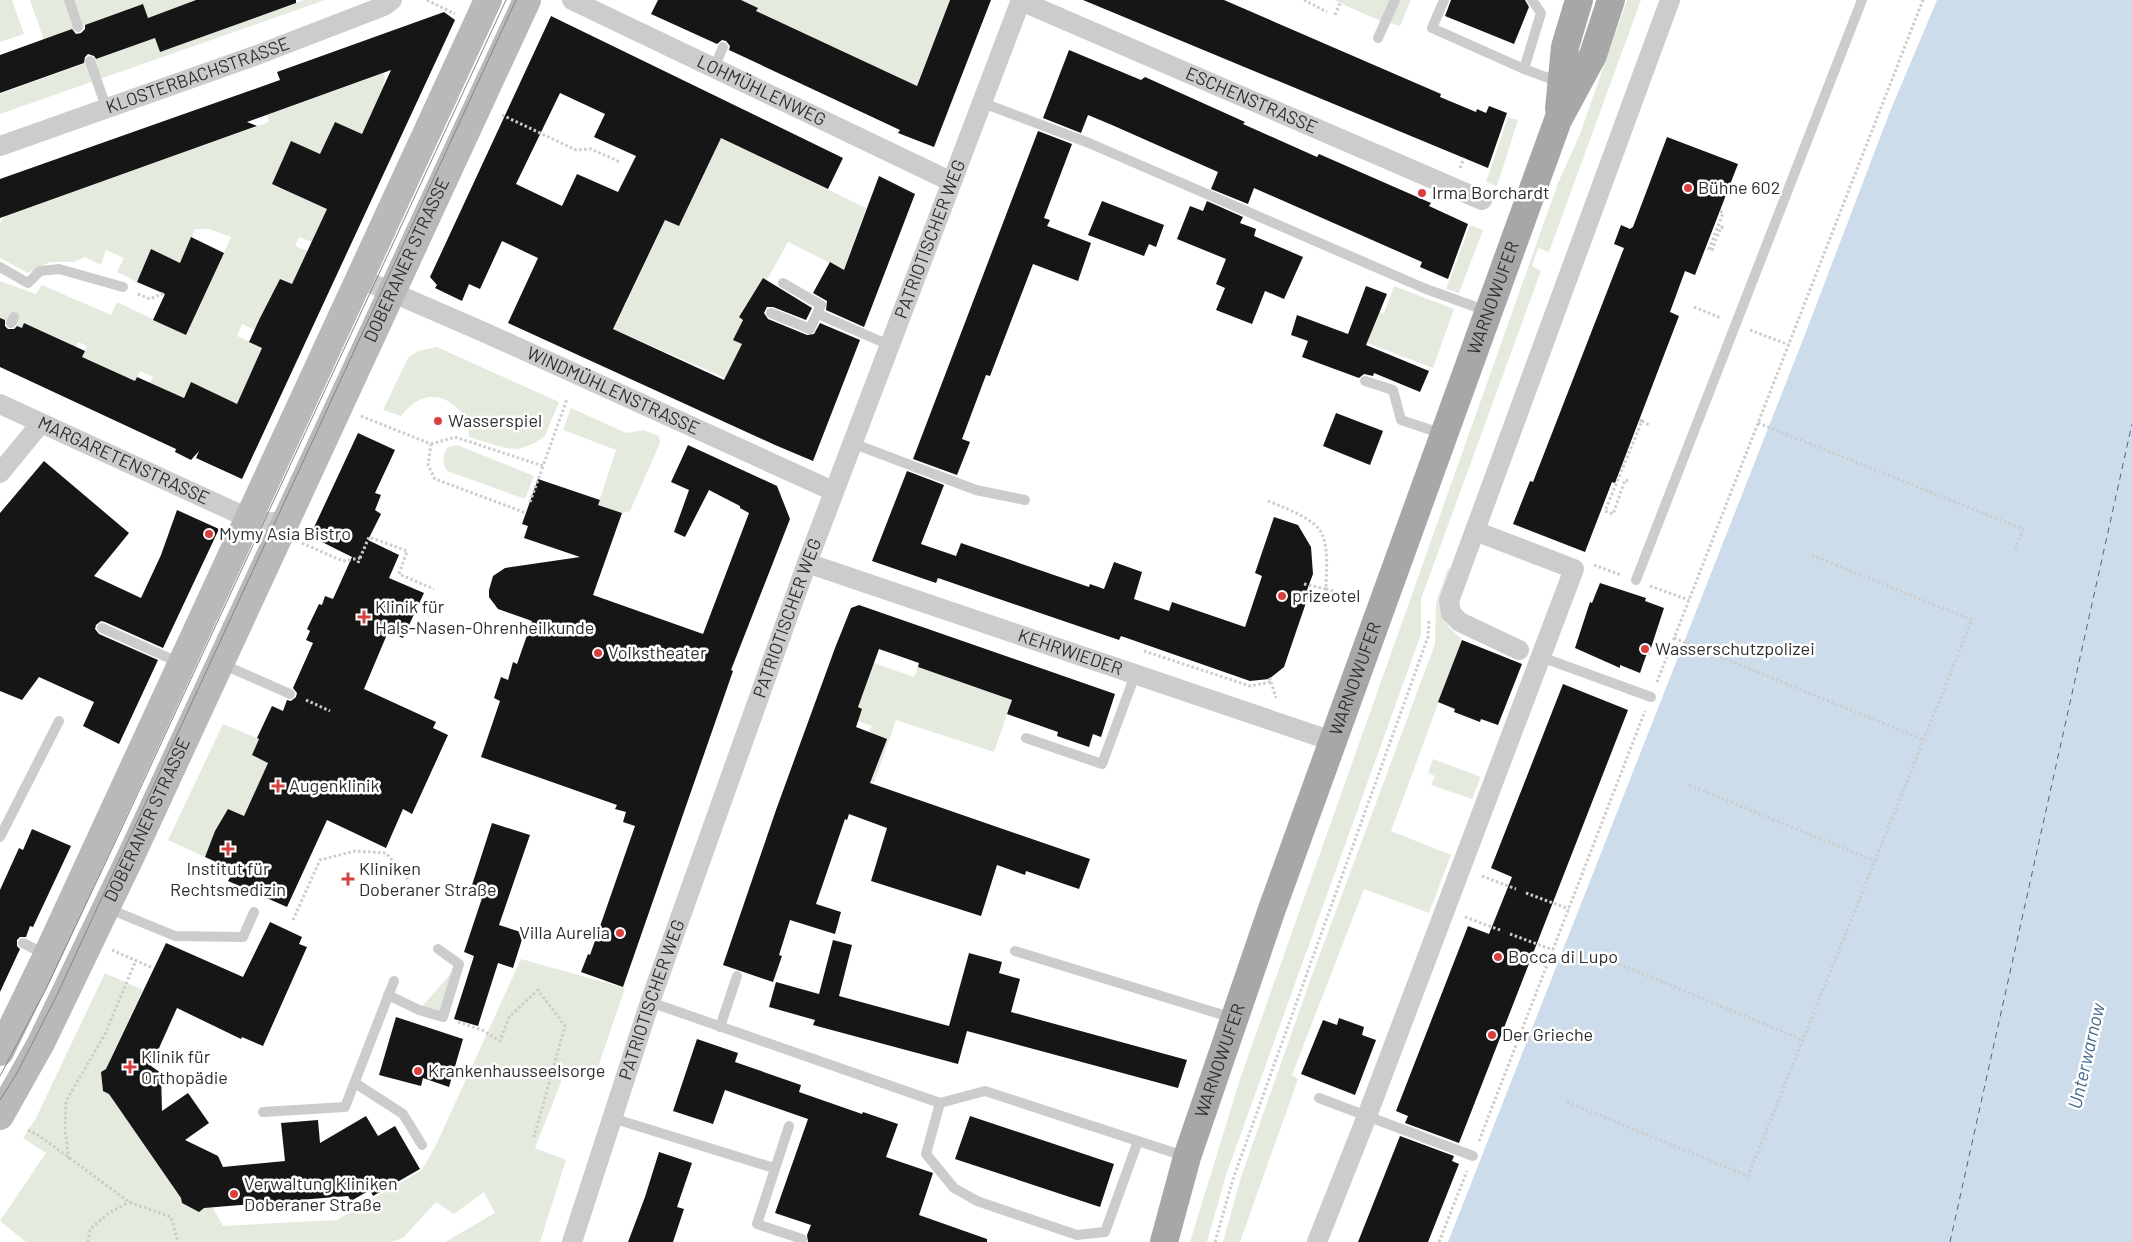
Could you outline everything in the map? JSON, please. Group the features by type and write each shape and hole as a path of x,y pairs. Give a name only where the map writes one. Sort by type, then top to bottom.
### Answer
{"main road":[{"name":"WARNOWUFER","path":"1558,120 1565,47 1579,0"},
{"name":"WARNOWUFER","path":"1164,1242 1187,1156 1332,741 1558,120 1593,55 1611,0"}],"street":[{"name":"KLOSTERBACHSTRASSE","path":"0,146 257,55 384,6 392,0"},
{"name":"DOBERANER STRASSE","path":"0,1052 47,955 488,0"},
{"name":"DOBERANER STRASSE","path":"0,1116 41,1043 221,664 291,530 392,293 527,0"},
{"name":"LOHMÜHLENWEG","path":"572,0 952,182"},
{"name":"PATRIOTISCHER WEG","path":"572,1242 650,1002 804,570 1021,0"},
{"name":"ESCHENSTRASSE","path":"1021,0 1482,200"},
{"path":"1519,650 1460,622 1451,613 1449,601 1670,0"},
{"name":"WINDMÜHLENSTRASSE","path":"359,278 488,334 833,492"},
{"name":"MARGARETENSTRASSE","path":"0,404 248,518"},
{"path":"0,473 41,423"},
{"path":"248,518 274,523 291,530"},
{"path":"1317,1242 1367,1116 1574,569 1475,531"},
{"name":"KEHRWIEDER","path":"804,570 1135,675 1332,741"}],"lane":[{"path":"69,0 78,27"},
{"path":"1378,38 1395,0"},
{"path":"1444,0 1432,28 1524,69 1561,82"},
{"path":"1524,69 1541,12 1532,0"},
{"path":"1636,580 1862,0"},
{"path":"714,68 723,47"},
{"path":"90,61 106,107"},
{"path":"983,103 1089,144 1426,289 1487,311"},
{"path":"0,267 28,283 40,271 59,269 123,287"},
{"path":"771,312 810,329 818,314 821,305 783,283"},
{"path":"818,314 889,345"},
{"path":"1365,381 1393,390 1401,420 1443,434"},
{"path":"852,443 976,490 1024,500"},
{"path":"102,628 181,663"},
{"path":"1541,657 1651,697"},
{"path":"221,664 290,694"},
{"path":"1026,738 1102,764 1135,675"},
{"path":"0,837 58,721"},
{"path":"106,908 176,936 243,938 254,912"},
{"path":"23,943 47,955"},
{"path":"388,994 419,1010 443,1016 459,964 438,949"},
{"path":"1015,951 1234,1018"},
{"path":"720,1027 737,976"},
{"path":"263,1112 345,1107 394,981"},
{"path":"650,1002 940,1103 985,1090 1187,1156"},
{"path":"354,1083 402,1114 422,1145"},
{"path":"1320,1098 1473,1156"},
{"path":"940,1103 926,1154 954,1188 977,1201 1077,1235 1105,1232 1138,1141"},
{"path":"612,1118 774,1168"},
{"path":"789,1126 756,1224 802,1239"}],"path":[{"path":"427,0 461,17"},
{"path":"1304,0 1327,12"},
{"path":"1439,1242 1923,0"},
{"path":"1335,15 1340,3"},
{"path":"499,114 576,150 591,149 620,162"},
{"path":"1724,228 1721,227 1712,250 1709,249 1721,212 1729,216"},
{"path":"133,292 150,298 164,293"},
{"path":"530,502 567,399"},
{"path":"356,414 431,444 455,437 543,466"},
{"path":"1628,481 1625,480 1613,514 1605,511 1640,421 1649,425"},
{"path":"1758,424 2023,529 2014,552"},
{"path":"431,444 428,465 435,479 526,513"},
{"path":"1268,501 1304,516 1322,532 1327,561 1326,589"},
{"path":"291,530 343,561 360,558"},
{"path":"357,565 370,537 407,551 400,574 434,589"},
{"path":"1567,1102 1748,1176 1972,620 1809,554"},
{"path":"1304,584 1345,595"},
{"path":"1215,1242 1236,1169 1428,637 1430,612"},
{"path":"1674,638 1924,740"},
{"path":"1144,651 1250,686 1271,682"},
{"path":"1269,676 1275,696"},
{"path":"300,698 330,711"},
{"path":"1689,785 1875,861"},
{"path":"292,920 320,860 355,851 386,854 408,879"},
{"path":"1461,868 1516,889"},
{"path":"1526,893 1569,909"},
{"path":"1445,909 1500,930"},
{"path":"1510,934 1553,950"},
{"path":"109,949 153,968"},
{"path":"69,1159 65,1130 66,1101 105,1034 136,960"},
{"path":"1614,962 1803,1040"},
{"path":"443,1016 482,1030 500,1041 509,1017 538,990 565,1026 534,1137"},
{"path":"28,1130 41,1137 129,1202 171,1217 178,1242"},
{"path":"88,1242 90,1229 109,1213 129,1202"}],"shaded area":[{"path":"0,0 12,0 24,34 0,42"},
{"path":"30,0 196,0 148,18 143,4 44,40"},
{"path":"304,0 325,0 0,114 0,94 155,38 160,52"},
{"path":"741,0 950,0 911,100 894,75 844,54 756,11 757,7"},
{"path":"1334,0 1411,0 1400,26 1373,18"},
{"path":"1627,0 1641,0 1549,252 1538,248 1532,266 1541,271 1421,599 1421,634 1226,1175 1207,1242 1190,1242 1241,1076 1558,183 1580,134"},
{"path":"383,66 385,80 383,85 386,87 362,134 335,122 332,127 347,135 327,209 312,242 299,237 295,246 308,251 292,284 280,279 276,287 274,324 260,318 255,330 242,324 237,336 263,348 233,414 191,382 182,400 159,396 162,388 150,383 153,377 140,371 135,381 82,357 87,346 78,342 69,361 63,341 25,323 22,328 0,318 0,281 36,294 42,285 111,315 117,302 186,335 231,237 209,229 195,229 180,263 151,250 137,282 117,272 124,258 106,250 101,265 85,257 74,262 50,262 28,273 0,258 0,223 5,216 269,122 267,115 370,78"},
{"path":"1508,117 1518,120 1497,186 1486,182"},
{"path":"721,138 866,208 844,270 788,242 767,280 763,278 739,316 742,322 733,340 742,344 725,378 602,324 623,309 665,220 679,226"},
{"path":"1470,225 1483,230 1459,293 1446,289"},
{"path":"1394,286 1454,309 1433,368 1367,343 1379,312 1384,313"},
{"path":"437,347 559,402 545,436 533,444 518,449 505,448 469,437 468,428 461,412 447,401 439,398 422,399 410,406 401,416 383,410 408,358 418,351"},
{"path":"571,408 626,433 644,430 659,436 660,443 630,511 622,513 598,505 616,450 563,430"},
{"path":"457,445 534,476 525,499 447,471 444,465 445,453 448,447"},
{"path":"1448,568 1451,570 1441,600 1442,615 1452,630 1462,639 1391,831 1451,855 1429,913 1364,889 1292,1075 1298,1079 1240,1242 1223,1242 1241,1177 1311,978 1435,644 1436,603"},
{"path":"874,663 914,677 918,667 1012,700 994,752 896,720 874,783 850,774 872,726 858,721 862,709 858,707"},
{"path":"223,724 259,739 252,755 268,763 244,816 228,809 216,830 205,857 168,840"},
{"path":"1433,759 1481,777 1472,799 1431,785 1435,776 1428,773"},
{"path":"521,959 625,988 598,1067 567,1067 535,1148 566,1160 540,1242 445,1242 495,1213 484,1192 454,1214 436,1202 403,1238 391,1242 26,1242 0,1221 46,1153 23,1138 36,1118 105,973 143,990 110,1060 113,1064 101,1072 103,1091 116,1097 114,1101 176,1190 181,1189 182,1203 199,1211 210,1203 223,1226 337,1220 422,1170 436,1145"},
{"path":"459,964 443,1017 419,1010"}],"water":[{"name":"Unterwarnow","path":"1937,0 2132,0 2132,1242 1448,1242 1804,337 1889,114"}],"building":[{"path":"196,0 296,0 296,3 160,52 155,38 96,59 88,54 85,57 84,63 0,93 0,55 72,29 76,34 81,33 85,29 85,25 143,4 148,18"},
{"path":"658,0 741,0 758,8 756,11 917,86 950,0 991,0 934,147 898,133 900,130 729,50 730,46 726,41 722,40 717,44 651,14"},
{"path":"1083,0 1224,0 1441,94 1440,97 1476,112 1477,109 1486,113 1489,106 1507,113 1488,168"},
{"path":"1451,0 1525,0 1529,7 1514,44 1445,16"},
{"path":"444,12 455,20 242,479 196,458 199,451 191,460 175,452 176,449 0,367 0,318 5,320 5,326 8,329 14,329 17,326 22,328 24,323 85,351 82,357 135,381 137,377 184,398 191,382 237,404 262,348 249,342 260,318 280,279 292,284 327,209 272,184 291,141 320,154 335,122 362,134 391,70 247,122 257,126 0,218 0,179 280,80 277,72"},
{"path":"551,16 843,158 828,189 721,138 679,226 665,220 613,329 724,380 742,344 733,340 743,320 739,317 763,278 812,308 806,320 773,307 767,307 764,313 768,319 807,335 814,334 820,323 860,340 813,461 508,323 538,258 502,241 480,289 469,284 462,301 435,288 437,285 430,277","holes":["560,93 605,114 594,137 636,156 618,192 577,174 562,206 516,184"]},
{"path":"1069,50 1141,80 1145,77 1317,157 1319,154 1431,203 1429,206 1468,224 1448,279 1420,267 1422,262 1254,188 1248,204 1211,189 1218,172 1088,115 1081,133 1043,118"},
{"path":"1038,131 1072,144 1044,218 1050,220 1047,226 1091,243 1078,281 1033,264 990,376 986,375 962,439 970,442 957,475 913,459"},
{"path":"1667,137 1738,164 1695,275 1685,271 1670,312 1679,316 1615,483 1612,482 1585,552 1513,524 1530,481 1533,482 1624,248 1614,244 1621,225 1630,229 1633,227"},
{"path":"879,176 915,194 864,327 826,310 827,301 813,293 830,262 844,270"},
{"path":"1102,201 1164,225 1156,247 1149,244 1144,256 1088,235"},
{"path":"1207,201 1243,217 1240,223 1256,229 1254,236 1303,257 1284,299 1265,291 1252,324 1216,310 1225,288 1216,284 1226,259 1177,239 1190,206 1203,211"},
{"path":"191,237 224,253 186,335 153,320 165,294 137,282 151,249 180,263"},
{"path":"1366,286 1387,294 1366,345 1429,371 1420,392 1374,373 1373,376 1364,374 1359,378 1302,357 1308,341 1291,335 1297,315 1348,334"},
{"path":"1336,413 1383,431 1370,465 1323,446"},
{"path":"358,433 395,450 375,493 381,495 375,510 381,514 368,540 399,555 389,578 424,593 403,638 388,632 364,689 436,722 433,728 448,735 412,814 403,809 386,848 327,820 287,907 228,881 234,870 205,857 215,831 228,809 244,816 268,763 252,755 259,739 257,738 272,706 283,711 287,700 291,701 296,697 297,693 293,688 313,643 306,640 310,631 307,629 319,604 322,605 325,596 333,599 352,557 310,536"},
{"name":"Volkstheater","path":"688,445 777,486 790,519 731,670 733,671 623,987 581,972 588,954 590,955 635,826 623,822 626,812 615,809 617,805 481,757 500,701 494,698 501,677 508,680 513,662 517,664 532,621 498,609 489,597 489,590 493,576 505,568 580,557 524,538 528,526 522,524 538,479 600,500 598,505 622,513 593,595 703,634 749,513 740,508 740,506 709,490 685,537 674,532 689,490 671,482"},
{"path":"44,461 129,533 94,576 141,598 161,555 177,510 219,529 163,648 105,622 101,621 96,625 95,629 99,634 158,660 119,744 83,726 94,702 39,677 22,700 0,691 0,513"},
{"path":"907,471 944,485 921,544 956,556 961,543 1089,587 1090,584 1104,589 1114,562 1142,572 1134,599 1169,611 1172,602 1245,627 1262,576 1255,573 1274,517 1298,525 1311,547 1313,574 1307,590 1310,591 1284,667 1269,679 1250,681 1121,636 1119,640 938,578 936,583 872,561"},
{"path":"1600,583 1646,598 1645,601 1664,608 1649,654 1647,653 1640,673 1620,665 1620,668 1575,648 1590,602 1592,603"},
{"path":"859,605 1115,694 1101,737 1093,734 1089,747 1057,736 1058,732 1007,714 1012,700 918,667 919,663 879,649 858,707 862,709 856,727 887,739 870,783 1090,859 1079,889 1026,871 1025,875 997,865 981,916 871,881 887,828 849,814 847,820 845,819 816,904 841,912 835,934 790,920 779,955 782,956 773,982 723,965 776,810 835,648 851,608"},
{"path":"1462,640 1522,664 1498,725 1481,719 1480,722 1454,712 1455,709 1438,702"},
{"path":"1563,684 1628,710 1459,1143 1405,1123 1408,1116 1396,1111 1468,926 1489,934 1512,877 1491,868"},
{"path":"492,823 530,835 499,925 524,933 513,968 498,963 478,1026 454,1019 474,956 464,952 485,889 472,885"},
{"path":"32,829 71,846 33,927 30,926 26,937 20,937 17,940 17,946 20,949 0,992 0,890 19,848 23,850"},
{"name":"Klinik für Orthopädie","path":"270,922 302,937 299,944 307,947 263,1046 242,1037 241,1039 177,1008 151,1066 161,1073 162,1111 188,1093 209,1123 185,1140 218,1156 223,1167 285,1161 281,1123 318,1120 320,1143 366,1116 378,1136 395,1126 420,1169 373,1196 370,1190 351,1201 348,1196 204,1208 199,1212 182,1203 181,1198 109,1094 103,1091 101,1072 106,1069 166,943 243,977"},
{"path":"833,940 852,945 839,996 949,1026 969,953 1002,962 999,973 1020,979 1011,1012 1187,1060 1178,1088 967,1031 958,1064 813,1025 815,1020 769,1007 776,982 819,994"},
{"path":"396,1017 463,1039 449,1087 423,1078 421,1086 379,1075"},
{"path":"1339,1018 1364,1027 1362,1035 1376,1040 1355,1095 1301,1074 1323,1020 1337,1025"},
{"path":"697,1039 738,1053 735,1062 801,1085 799,1092 862,1114 863,1112 898,1124 886,1157 933,1173 919,1215 987,1239 987,1242 808,1242 807,1235 811,1225 775,1213 808,1119 725,1090 713,1124 673,1111"},
{"path":"970,1116 1114,1164 1100,1207 955,1159"},
{"path":"1400,1136 1454,1156 1452,1161 1459,1164 1428,1242 1358,1242"},
{"path":"659,1152 692,1163 677,1207 684,1209 673,1242 628,1242 645,1197"}],"ferry route":[{"path":"1950,1242 2132,424"}],"tram line":[{"path":"0,1076 46,989 119,834 506,0"},
{"path":"0,1100 17,1073 57,995 516,0"}],"place":[{"name":"Bühne 602","path":"1688,188"},
{"name":"Irma Borchardt","path":"1422,193"},
{"name":"Wasserspiel","path":"438,421"},
{"name":"Mymy Asia Bistro","path":"209,534"},
{"name":"prizeotel","path":"1282,596"},
{"name":"Klinik für Hals-Nasen-Ohrenheilkunde","path":"364,617"},
{"name":"Wasserschutzpolizei","path":"1645,649"},
{"name":"Volkstheater","path":"598,653"},
{"name":"Augenklinik","path":"278,786"},
{"name":"Institut für Rechtsmedizin","path":"228,849"},
{"name":"Kliniken Doberaner Straße","path":"348,879"},
{"name":"Villa Aurelia","path":"620,933"},
{"name":"Bocca di Lupo","path":"1498,957"},
{"name":"Der Grieche","path":"1492,1035"},
{"name":"Klinik für Orthopädie","path":"130,1067"},
{"name":"Krankenhausseelsorge","path":"418,1071"},
{"name":"Verwaltung Kliniken Doberaner Straße","path":"234,1194"}]}
